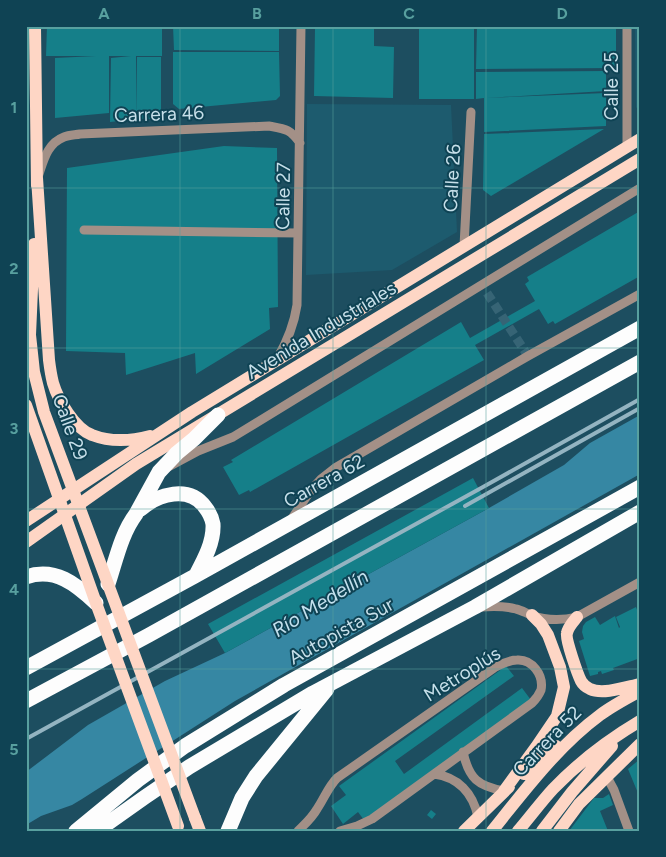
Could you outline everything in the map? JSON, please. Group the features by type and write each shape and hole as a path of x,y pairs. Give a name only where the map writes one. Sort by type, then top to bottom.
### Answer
{"highway":[{"name":"Carrera 62","path":"26,668 640,328"},
{"path":"26,701 624,371 640,360"},
{"path":"109,580 123,537 159,472 176,453 194,439 218,415"},
{"name":"Autopista Sur","path":"76,831 138,780 185,746 284,686 640,487"},
{"path":"136,514 156,498 168,494 180,493 190,495 202,502 210,513 213,522 213,534 204,560 195,576"},
{"path":"97,831 189,767 313,693 474,607 640,512"},
{"path":"26,577 45,574 60,577 75,584 96,603"},
{"path":"228,831 242,798 256,776 331,684"}],"main road":[{"name":"Calle 29","path":"35,26 37,178 30,335 34,372 44,412 109,580 200,831"},
{"name":"Avenida Industriales","path":"26,521 159,433 640,139"},
{"name":"Avenida Industriales","path":"26,542 136,464 640,159"},
{"path":"37,178 49,360 54,384 60,398 70,416 80,427 92,435 108,439 125,440 138,439 159,433"},
{"name":"Calle 29","path":"26,405 178,829"},
{"path":"504,791 557,716 564,687 560,666 548,635 532,615"},
{"path":"577,617 570,624 566,635 578,674 584,685 597,691 640,684"},
{"name":"Carrera 52","path":"493,830 548,764 575,737 600,715 640,691"},
{"path":"464,831 543,756 576,730 600,715"},
{"name":"Carrera 52","path":"518,831 567,775 604,744 640,721"},
{"path":"542,831 572,792 627,729"},
{"path":"559,831 579,804 640,744"}],"street":[{"name":"Calle 27","path":"276,362 290,334 297,305 301,26"},
{"name":"Calle 25","path":"627,26 628,146"},
{"name":"Calle 26","path":"464,246 471,112"},
{"name":"Carrera 46","path":"37,178 45,156 55,142 64,137 80,134 269,126 292,133 300,143"},
{"path":"159,472 198,451 233,437 640,188"},
{"path":"84,230 298,233"},
{"path":"484,283 487,292"},
{"path":"288,524 311,490 335,468 528,356 640,294"},
{"path":"474,607 506,607 551,620 560,620 577,617 640,582"},
{"name":"Metroplús","path":"298,831 312,817 332,783 337,778 499,665 510,660 519,659 533,666 538,672 541,689 538,697 532,703 372,820 340,831"},
{"path":"463,752 471,776 477,782 484,786 504,791"},
{"path":"434,774 442,775 457,782 476,805 478,817"},
{"path":"609,774 607,777 614,790 629,831"}],"shaded area":[{"path":"635,26 640,26 640,106 636,108"},
{"path":"307,104 451,105 457,232 392,270 306,275"}],"water":[{"name":"Río Medellín","path":"640,415 640,474 235,701 72,805 41,816 26,825 26,772 88,725 165,681 225,653 489,508 564,465 590,443"}],"building":[{"path":"47,26 162,26 162,56 136,56 137,119 110,122 111,58 131,56 109,56 109,113 55,118 55,58 96,56 46,56"},
{"path":"173,26 279,26 279,51 174,50"},
{"path":"419,26 474,26 474,99 419,99"},
{"path":"477,26 616,26 616,68 476,69"},
{"path":"315,28 374,29 374,46 394,47 393,98 314,96"},
{"path":"173,52 279,52 280,96 276,100 179,109 173,104"},
{"path":"137,57 161,57 161,119 137,119"},
{"path":"606,71 606,91 486,98 606,93 606,126 484,132 484,98 476,99 476,72"},
{"path":"604,129 491,196 483,190 484,134"},
{"path":"224,146 277,148 278,307 269,308 270,329 196,374 195,353 126,375 125,353 66,351 67,168"},
{"path":"640,211 640,276 555,324 553,321 548,324 539,309 475,345 484,360 250,492 249,490 239,495 223,467 233,462 231,460 461,322 470,338 535,301 525,284 529,281 527,277"},
{"path":"473,478 489,508 225,653 208,624"},
{"path":"636,607 640,618 640,658 613,668 614,670 602,674 601,671 590,676 579,641 584,639 583,626 595,617 600,625 615,616 619,628 616,617"},
{"path":"506,666 514,676 395,761 404,774 522,688 531,700 364,820 358,812 343,824 331,806 346,795 339,786"},
{"path":"640,759 640,798 628,769"},
{"path":"609,794 613,805 600,811 608,831 569,831 594,798 603,798"},
{"path":"431,810 436,814 432,819 427,815"}],"tunnel":[{"path":"487,293 528,356"}],"railway":[{"path":"26,739 640,399"},
{"path":"465,506 640,408"}]}
